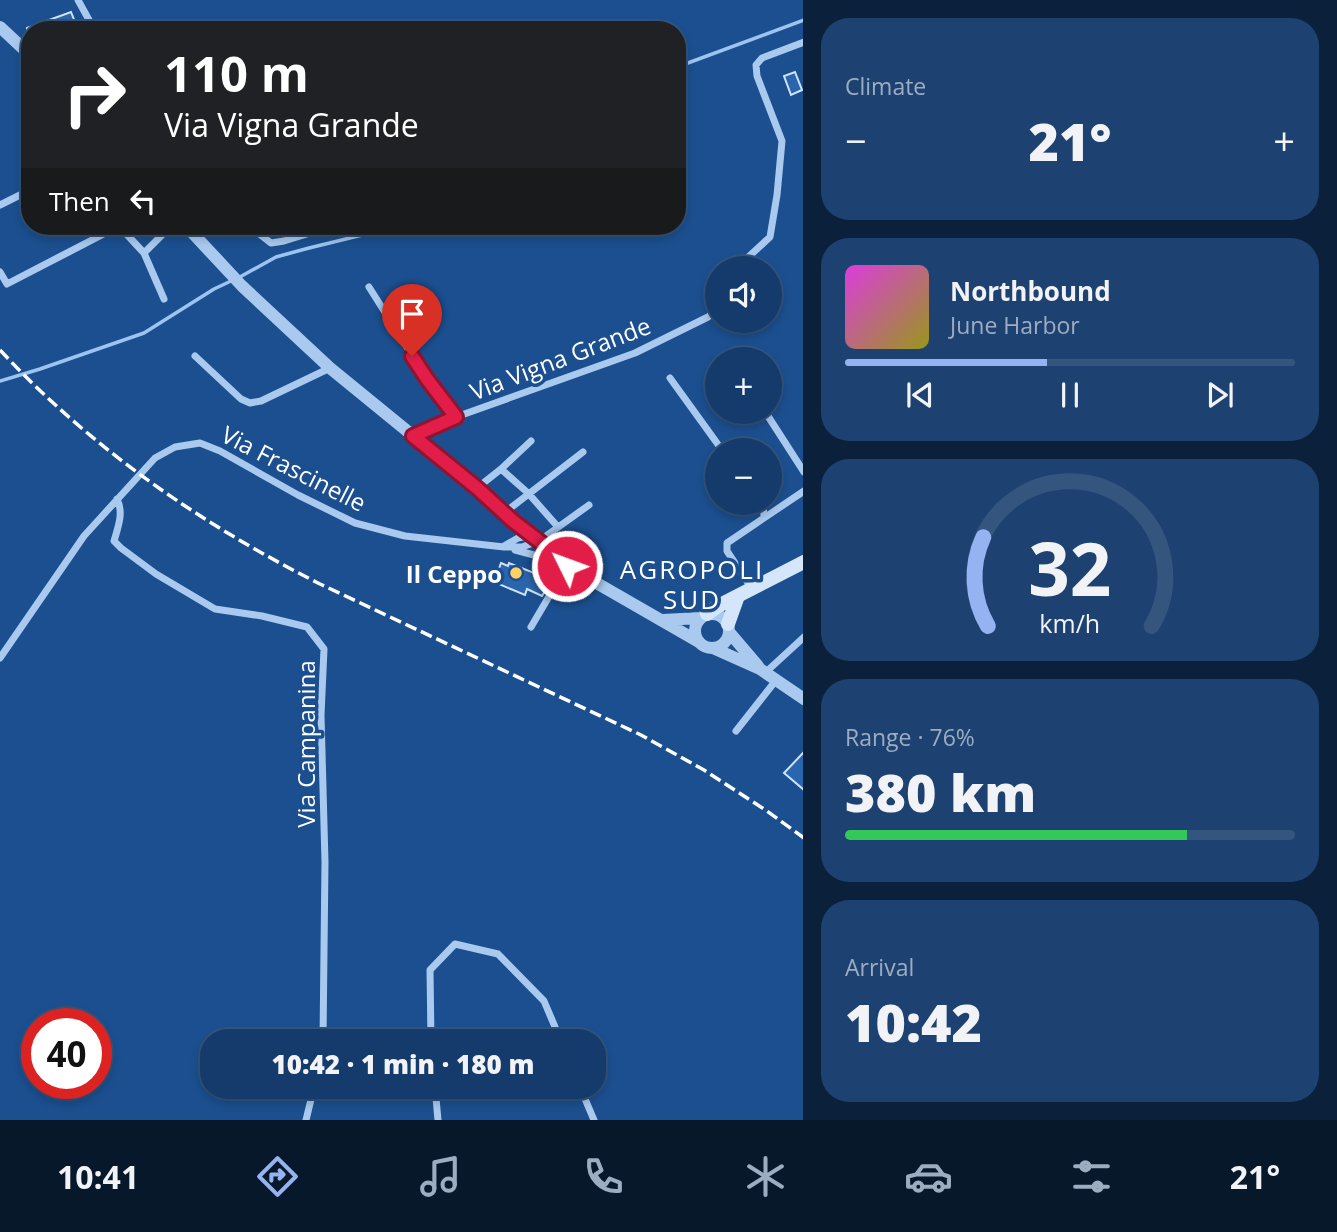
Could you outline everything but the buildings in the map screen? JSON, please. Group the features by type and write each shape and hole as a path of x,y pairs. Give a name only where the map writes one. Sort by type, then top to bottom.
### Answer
{"main road":[{"path":"704,616 803,562"},
{"path":"728,628 738,597"}],"street":[{"path":"78,0 89,21"},
{"path":"0,27 21,47"},
{"path":"749,256 769,237 777,195 782,141 757,76 756,65 762,58 803,42"},
{"path":"0,205 21,194"},
{"path":"0,272 6,284 101,235"},
{"path":"127,235 144,253 164,299"},
{"path":"144,253 162,235"},
{"path":"194,235 242,286 330,369 477,488 567,566 708,648 767,673 803,699"},
{"path":"261,235 271,243 302,235"},
{"path":"369,287 427,379 456,417"},
{"name":"Via Vigna Grande","path":"413,436 456,417 635,353 705,318"},
{"path":"195,356 241,399 250,403 261,401 330,369"},
{"path":"670,378 713,438"},
{"path":"773,424 803,472"},
{"path":"477,488 531,441"},
{"name":"Via Frascinelle","path":"0,658 84,536 155,458 175,447 200,443 220,451 298,495 355,523 405,536 506,545 567,566"},
{"path":"509,517 528,493 583,452"},
{"path":"501,468 558,527"},
{"path":"752,589 727,551 728,540 803,491"},
{"name":"Via Campanina","path":"117,499 121,516 114,541 156,574 215,609 262,615 307,628 324,649 321,715 325,862 323,1029"},
{"name":"Via Frascinelle","path":"506,545 523,536 535,538 558,527 589,505"},
{"path":"506,545 517,531 509,517"},
{"path":"531,627 567,566"},
{"path":"662,620 717,614 725,620 728,628 767,673"},
{"path":"699,642 695,627 704,616"},
{"path":"713,648 726,641 728,628"},
{"path":"736,731 767,673 803,637"},
{"path":"431,1029 430,970 454,944 498,954 544,1001 556,1029"},
{"path":"306,1120 311,1099"},
{"path":"436,1099 438,1120"},
{"path":"585,1099 594,1120"}],"waterway":[{"path":"686,64 803,20"},
{"path":"238,278 276,257 362,235"},
{"path":"0,381 144,333 231,281"}],"railway":[{"path":"0,350 35,386 110,452 150,482 233,536 320,584 641,735 704,770 803,837"}],"place":[{"name":"Il Ceppo","path":"516,573"}],"district":[{"name":"AGROPOLI SUD","path":"692,584"}],"route":[{"path":"412,356 456,417 413,436 567,566"}]}
